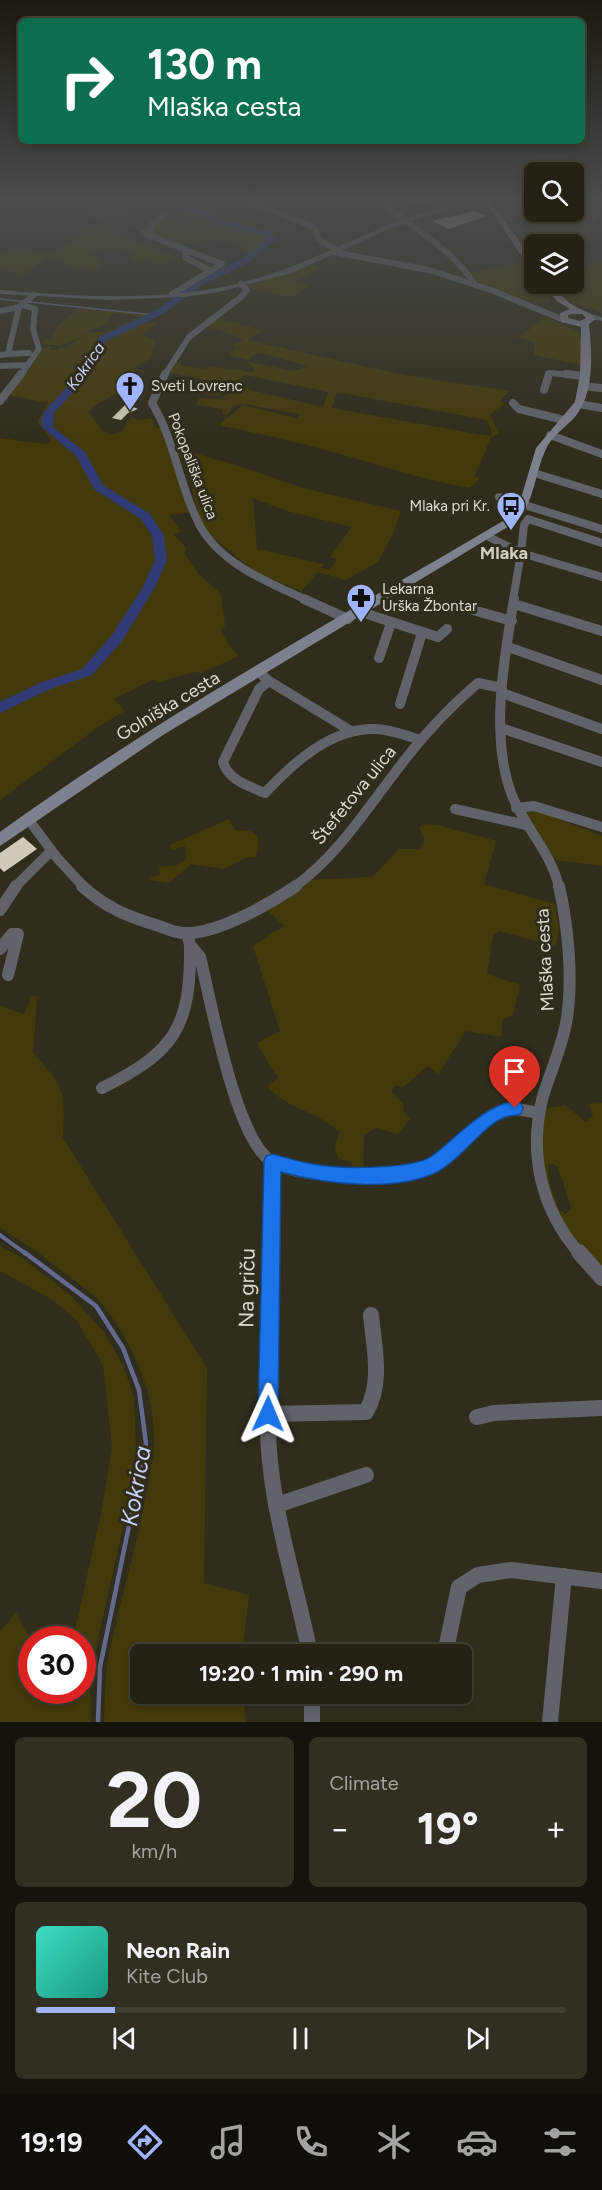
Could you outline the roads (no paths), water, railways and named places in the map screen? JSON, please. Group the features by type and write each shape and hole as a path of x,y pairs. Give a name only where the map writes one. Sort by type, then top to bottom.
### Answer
{"main road":[{"path":"555,294 578,311 586,324 587,350 579,404"},
{"path":"560,299 566,315 586,324"},
{"path":"566,315 578,311"},
{"name":"Golniška cesta","path":"0,840 121,756 264,677 348,619 489,537 512,520 526,503 541,449 550,435 579,404"}],"street":[{"path":"172,294 195,280"},
{"path":"0,311 26,302 172,294 254,280"},
{"path":"460,280 539,311 566,315"},
{"path":"472,280 475,285"},
{"name":"Pokopališka ulica","path":"241,284 247,290 237,303 203,326 181,347 154,394 152,403 176,455 200,526 208,538 245,568 348,619"},
{"path":"0,292 26,302 35,309 33,327 40,345 38,353 0,401"},
{"path":"26,302 4,354 29,353"},
{"path":"586,324 602,321"},
{"path":"0,366 28,365"},
{"path":"544,390 549,373 602,388"},
{"path":"513,404 519,409 564,420"},
{"path":"579,404 602,408"},
{"path":"550,435 602,454"},
{"path":"534,473 602,494"},
{"path":"499,497 526,503 602,529"},
{"path":"521,553 524,525 528,519 602,543"},
{"path":"489,537 521,553 602,577"},
{"name":"Mlaška cesta","path":"521,553 502,690 501,728 507,776 516,808 551,862 558,886 568,1003 564,1033 539,1113"},
{"path":"514,604 602,631"},
{"path":"473,610 512,621"},
{"path":"361,612 438,637 447,629"},
{"path":"379,658 392,622"},
{"path":"400,704 422,633"},
{"path":"508,647 602,680"},
{"path":"351,731 305,705 276,683 264,677 226,752 225,770 236,779 265,793 332,738 351,731 378,729 421,740"},
{"name":"Štefetova ulica","path":"189,939 279,898 300,882 315,870 371,806 388,778 451,705 478,683 502,690"},
{"path":"502,690 602,729"},
{"path":"501,728 602,762"},
{"path":"516,808 534,806 602,827"},
{"path":"455,809 526,825"},
{"path":"28,819 50,852 83,885 122,915 189,939 200,957 240,1113 249,1133 272,1161 315,1173 392,1175 434,1164 499,1111 515,1108 539,1113 542,1189 551,1215 602,1278"},
{"path":"0,910 14,888 50,852"},
{"path":"0,949 12,934 18,934 8,975"},
{"path":"102,1088 133,1073 168,1044 178,1024 185,993 189,939"},
{"name":"Na griču","path":"272,1161 266,1437 277,1505 308,1644"},
{"path":"268,1414 366,1412 373,1404 376,1391 371,1315"},
{"path":"477,1417 494,1413 602,1408"},
{"path":"277,1505 366,1475"},
{"path":"447,1644 459,1587 478,1575 511,1570 602,1581"},
{"path":"550,1722 564,1576"},
{"path":"312,1704 312,1722"}],"waterway":[{"name":"Kokrica","path":"0,708 45,686 87,672 117,638 149,587 161,560 158,536 146,517 98,487 81,454 48,428 46,421 49,412 83,375 102,339 160,312 204,280"},
{"path":"0,299 155,315"},
{"name":"Kokrica","path":"0,1235 26,1254"},
{"name":"Kokrica","path":"24,1252 96,1306 123,1348 139,1390 146,1443 100,1667 98,1722"}],"place":[{"name":"Sveti Lovrenc","path":"130,412"},
{"name":"Mlaka pri Kr.","path":"511,532"},
{"name":"Lekarna Urška Žbontar","path":"361,624"}],"district":[{"name":"Mlaka","path":"504,553"}]}
